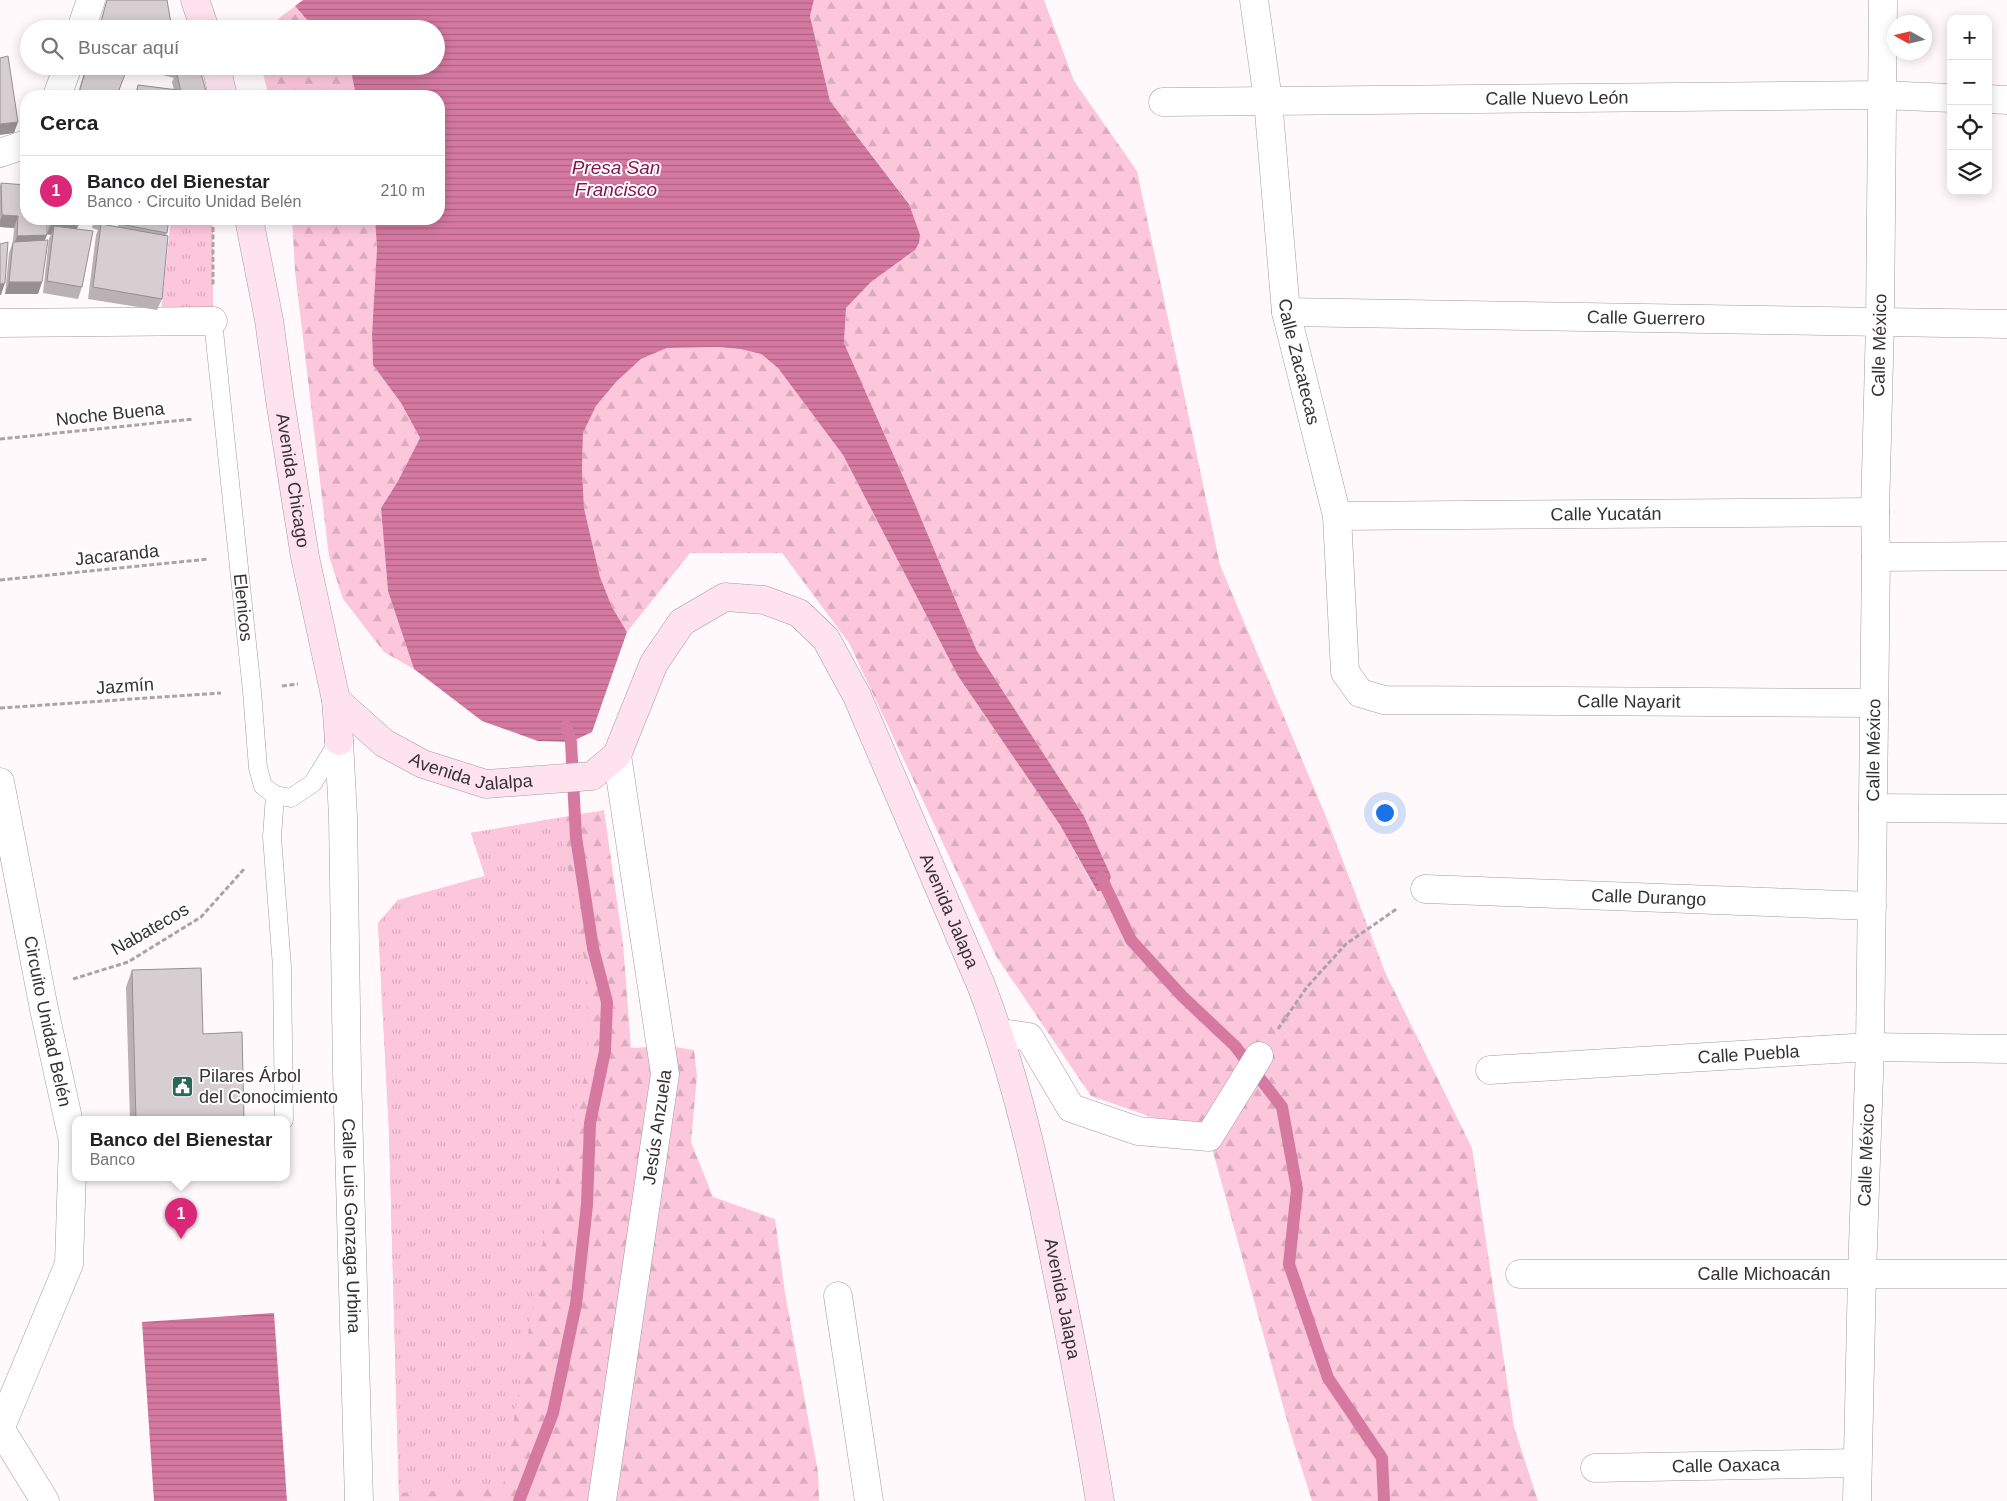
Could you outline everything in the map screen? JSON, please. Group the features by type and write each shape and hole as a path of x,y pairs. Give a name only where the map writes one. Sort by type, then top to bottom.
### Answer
{"street":[{"path":"84,20 91,0"},
{"path":"195,0 202,20"},
{"name":"Calle Zacatecas","path":"1254,0 1268,100 1286,312 1337,516 1345,672 1360,693 1384,700"},
{"name":"Calle México","path":"1857,1501 1862,1273 1870,1047 1875,512 1880,323 1883,0"},
{"path":"59,90 65,75"},
{"path":"218,75 222,90"},
{"name":"Calle Nuevo León","path":"1163,102 1881,95 1947,98"},
{"path":"1992,99 2007,100"},
{"path":"0,153 20,146"},
{"name":"Avenida Chicago","path":"250,225 269,320 305,557 333,690 339,740"},
{"name":"Calle Guerrero","path":"1286,312 2007,324"},
{"path":"0,323 213,321"},
{"name":"Calle Yucatán","path":"1337,516 1875,512"},
{"path":"1876,557 2007,556"},
{"name":"Avenida Jalapa","path":"617,755 654,663 682,622 725,598 764,600 799,613 826,639 857,696 978,976 1000,1033 1036,1166 1085,1412 1100,1501"},
{"name":"Avenida Jalalpa","path":"333,690 384,742 392,747 423,764 486,784 592,776 617,755"},
{"name":"Calle Nayarit","path":"1384,700 1874,703"},
{"name":"Calle Luis Gonzaga Urbina","path":"339,740 343,817 347,1072 359,1501"},
{"name":"Jesús Anzuela","path":"602,1501 665,1074 617,755"},
{"name":"Circuito Unidad Belén","path":"0,782 72,1136"},
{"path":"1873,808 2007,809"},
{"name":"Calle Durango","path":"1425,889 1872,906"},
{"path":"1000,1033 1029,1037 1071,1108 1138,1131 1209,1137 1259,1056"},
{"name":"Calle Puebla","path":"1490,1070 1870,1047 2007,1048"},
{"name":"Circuito Unidad Belén","path":"0,1428 69,1264 72,1172"},
{"name":"Calle Michoacán","path":"1520,1274 2007,1274"},
{"path":"838,1296 870,1501"},
{"path":"0,1428 45,1501"},
{"name":"Calle Oaxaca","path":"1595,1468 1857,1463"}],"lane":[{"name":"Elenicos","path":"213,321 252,691 258,768 263,786 275,795"},
{"path":"284,1116 282,967 272,837 275,795 291,798 313,783 339,740"}],"path":[{"path":"213,225 213,321"},
{"name":"Noche Buena","path":"0,439 222,416"},
{"name":"Jacaranda","path":"0,580 237,556"},
{"name":"Jazmín","path":"0,708 252,691 333,690"},
{"name":"Nabatecos","path":"41,988 128,962 200,917 272,837"},
{"path":"1259,1056 1307,987 1346,944 1425,889"}],"green space":[{"path":"814,0 1044,0 1074,81 1137,171 1220,565 1327,819 1385,972 1472,1148 1514,1427 1538,1501 1312,1501 1290,1431 1209,1137 1091,1096 996,956 849,643 782,553 690,553 627,632 612,607 600,577 584,508 583,433 596,406 616,382 641,359 667,348 718,347 740,349 761,354 778,368 843,455 958,676 1060,825 1096,891 1111,876 1084,816 977,651 844,343 846,308 871,282 915,250 909,203 830,101 810,16"},
{"path":"295,6 307,20 277,20"},
{"path":"263,75 352,75 355,90 267,90"},
{"path":"170,225 213,225 213,321 160,321"},
{"path":"292,225 375,225 377,248 372,334 373,365 401,403 420,438 398,481 381,508 388,591 414,669 384,652 343,599 329,556 295,271"},
{"path":"604,810 623,944 631,1048 669,1046 694,1050 697,1076 691,1142 713,1197 775,1219 785,1293 818,1472 819,1501 399,1501 389,1131 378,923 398,900 485,876 471,833"},
{"path":"559,818 585,964 589,1060 548,1211 503,1487 399,1493 389,1131 378,923 398,900 485,876 471,833"}],"water":[{"name":"Presa San Francisco","path":"303,0 814,0 810,16 830,101 909,204 920,235 919,243 915,250 871,282 846,308 844,343 977,651 1084,816 1111,876 1107,890 1097,891 1060,825 958,676 843,455 778,368 761,354 740,349 718,347 667,348 641,359 616,382 596,406 583,433 584,508 600,577 612,607 627,632 592,732 571,742 538,741 482,721 414,669 388,591 381,508 398,481 420,438 401,403 373,365 372,334 377,248 375,225 445,225 445,90 355,90 352,75 445,75 445,20 307,20 295,6"},
{"path":"274,1313 287,1501 154,1501 142,1322"}],"building":[{"path":"107,0 167,0 170,20 101,20"},
{"path":"8,56 18,122 0,124 0,58"},
{"path":"84,75 125,75 119,90 80,90"},
{"path":"177,75 201,75 206,90 181,90"},
{"path":"138,85 178,90 137,90"},
{"path":"1,183 20,185 20,225 47,225 47,235 17,236 18,216 2,215"},
{"path":"101,225 168,236 162,299 93,287"},
{"path":"125,225 168,225 167,233"},
{"path":"54,226 93,231 82,287 47,281"},
{"path":"48,240 42,282 9,282 13,242"},
{"path":"8,242 5,283 0,284 0,244"},
{"name":"Pilares Árbol del Conocimiento","path":"201,968 203,1034 242,1032 244,1116 136,1116 132,970"}],"waterway":[{"path":"519,1501 553,1413 576,1304 587,1205 590,1123 605,1051 607,1002 593,948 576,837 571,742 566,726"},
{"path":"1101,877 1131,940 1182,996 1235,1046 1282,1107 1297,1189 1289,1264 1328,1378 1382,1458 1384,1501"}],"place":[{"name":"Pilares Árbol del Conocimiento","path":"183,1086"},
{"name":"Banco del Bienestar","path":"181,1239"}]}
